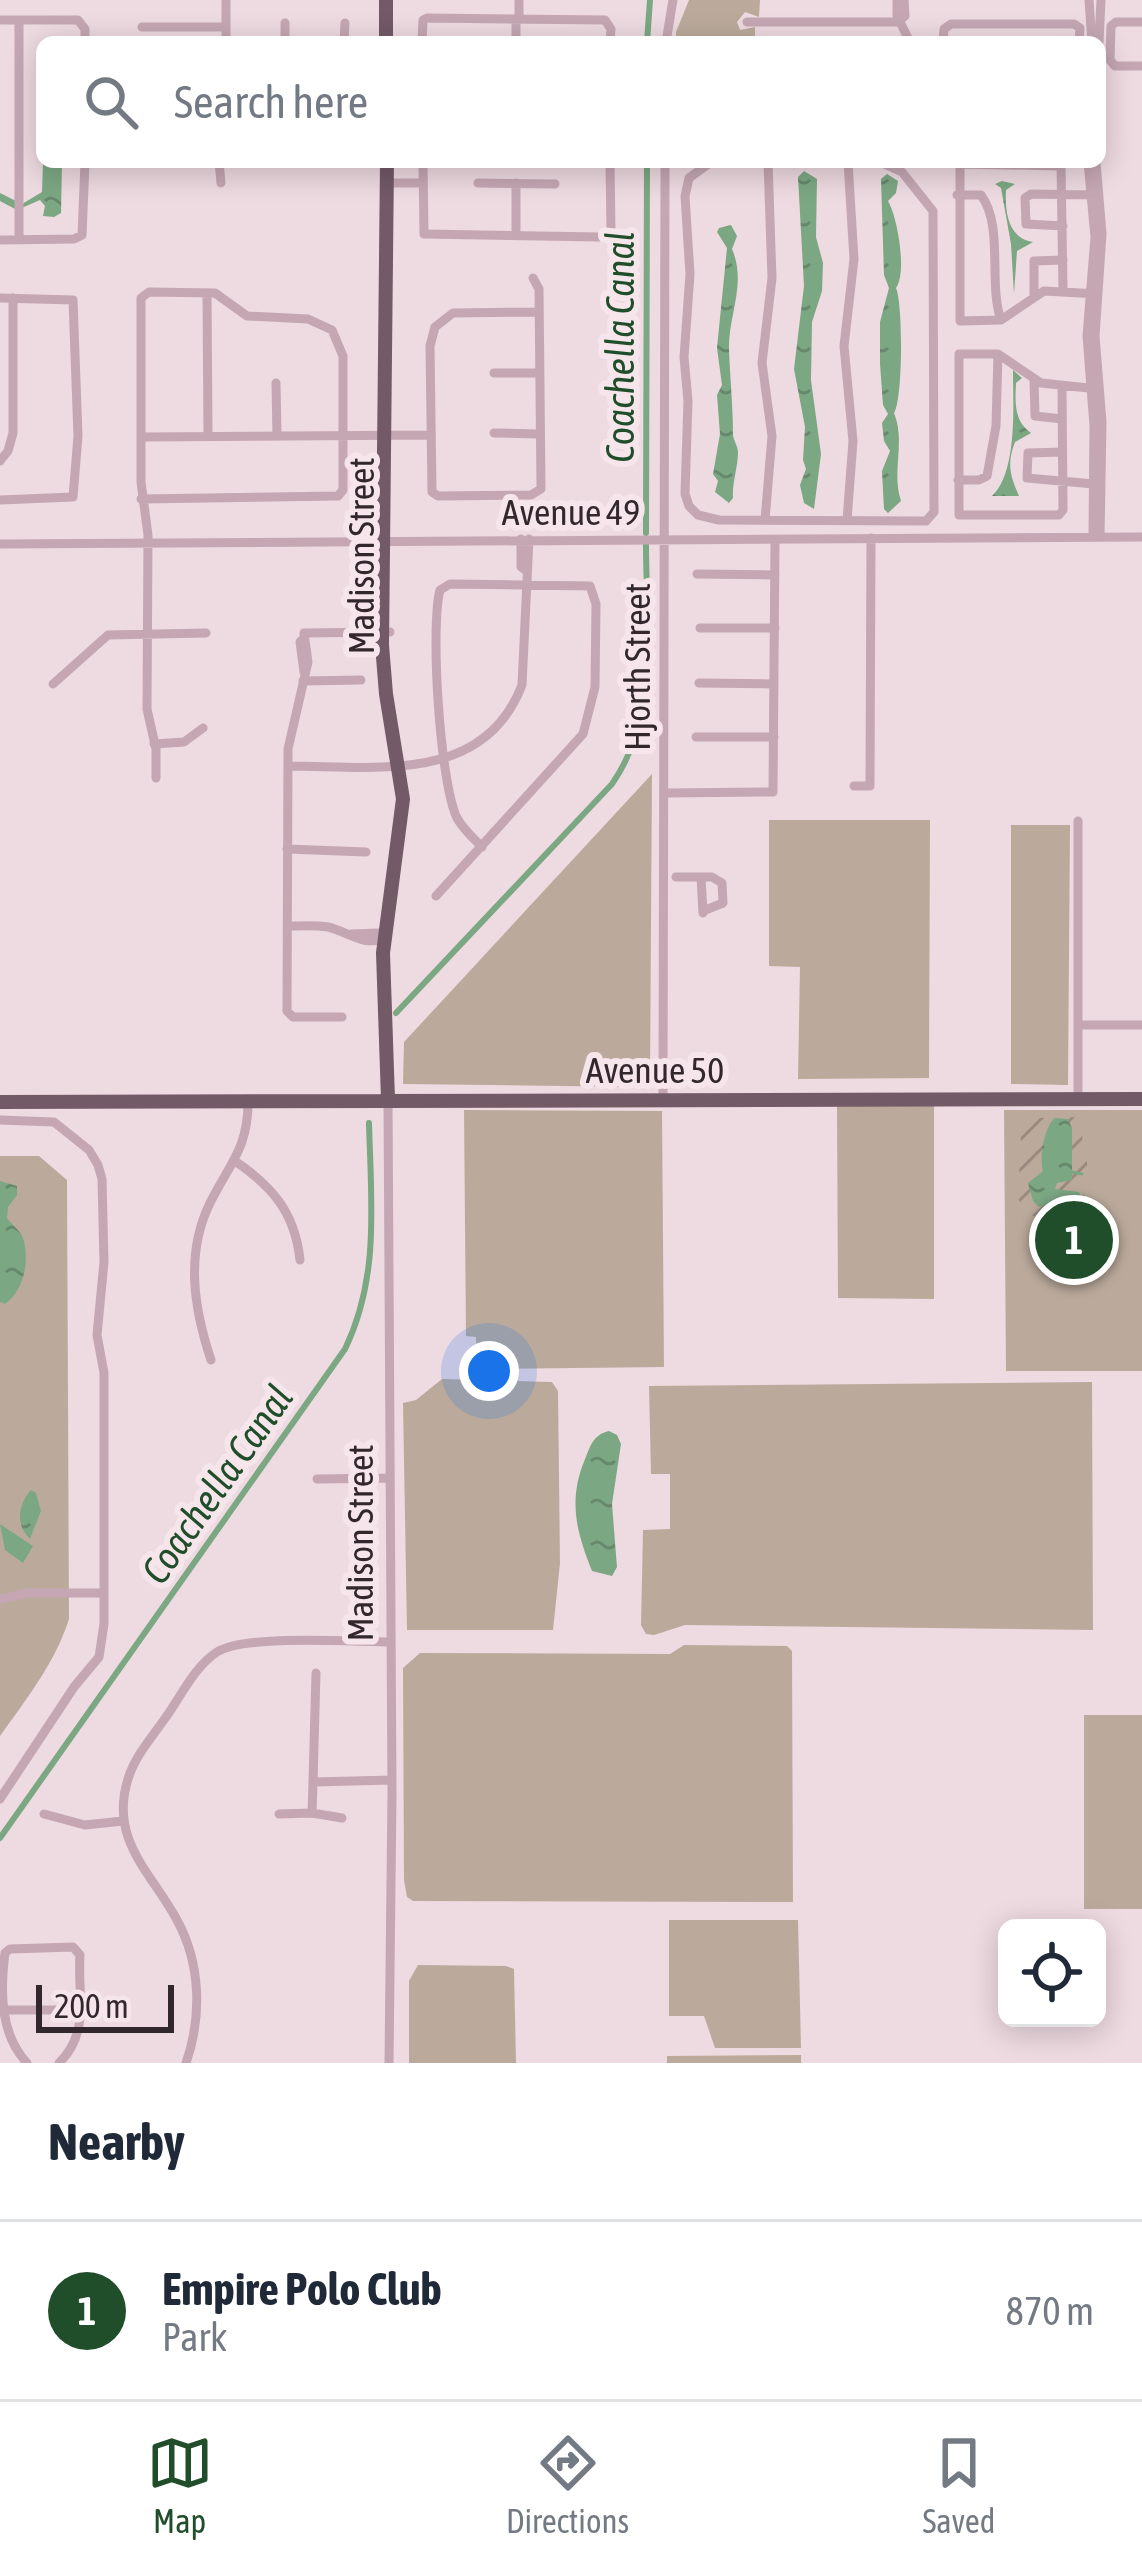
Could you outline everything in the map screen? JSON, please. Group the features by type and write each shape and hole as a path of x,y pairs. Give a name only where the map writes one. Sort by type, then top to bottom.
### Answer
{"main road":[{"path":"386,0 386,36"},
{"name":"Madison Street","path":"385,1023 394,926 410,832 403,766 388,708 383,312 387,303 387,168"},
{"name":"Madison Street","path":"388,1099 376,937 402,825 403,766"},
{"name":"Avenue 50","path":"0,1099 1142,1099"}],"street":[{"path":"226,0 226,36"},
{"path":"516,36 517,0"},
{"path":"667,36 673,0"},
{"path":"901,0 897,16 907,36"},
{"path":"1089,0 1098,36"},
{"path":"1096,28 1102,0"},
{"path":"422,36 423,20 428,18 605,20 610,36"},
{"path":"0,20 78,20 85,36"},
{"path":"19,20 20,239"},
{"path":"747,22 901,21"},
{"path":"1105,36 1112,24 1142,22"},
{"path":"285,23 285,36"},
{"path":"344,36 345,23"},
{"path":"943,36 951,24 1074,24 1080,28 1079,36"},
{"path":"142,27 226,27"},
{"path":"1106,53 1115,66 1142,66"},
{"path":"0,240 82,235 85,168"},
{"path":"220,168 221,183"},
{"path":"423,168 424,234 600,237 610,232 610,168"},
{"name":"Hjorth Street","path":"663,1100 665,168"},
{"path":"701,168 694,172 685,196 690,274 684,482 692,510 714,520 926,520 932,517 933,211 897,168"},
{"path":"766,520 772,436 762,363 772,278 768,168"},
{"path":"847,520 853,441 844,346 854,260 848,168"},
{"path":"959,168 960,322 1001,320 1034,296 1095,291"},
{"path":"1062,168 1068,290"},
{"path":"1092,168 1095,291 1088,346 1095,386 1097,537"},
{"path":"387,183 423,183"},
{"path":"478,183 555,184"},
{"path":"516,184 516,236"},
{"path":"1063,226 1026,224 1025,202 1030,194 1094,194"},
{"path":"957,195 985,198 1001,320"},
{"path":"1034,296 1032,263 1063,260"},
{"path":"533,278 539,289 541,488 537,494 438,496 432,492 430,346 440,321 466,312 539,312"},
{"path":"141,500 338,496 344,490 344,356 332,331 308,319 247,316 224,296 207,293 149,292 141,298 141,500 148,542 147,709 156,778"},
{"path":"207,293 208,436"},
{"path":"0,298 73,300 78,436 73,497 0,500"},
{"path":"0,461 8,451 13,298"},
{"path":"1068,386 1062,418 1059,515 959,514 959,354 998,354 1034,380 1095,386"},
{"path":"958,480 987,476 996,426 998,354"},
{"path":"0,365 13,365"},
{"path":"494,373 538,373"},
{"path":"1034,380 1034,416 1062,418"},
{"path":"276,383 277,436"},
{"path":"494,434 538,434"},
{"path":"141,436 430,435"},
{"path":"1062,452 1030,452 1025,472 1031,481 1097,481"},
{"name":"Avenue 49","path":"0,544 1142,537"},
{"path":"854,786 871,786 871,538"},
{"path":"288,766 376,770 403,766 446,757 490,736 515,703 525,668 525,539"},
{"path":"665,793 773,792 775,540"},
{"path":"697,574 776,575"},
{"path":"436,896 482,847 584,734 596,687 596,604 590,586 450,584 440,590 438,704 454,809 482,847"},
{"path":"700,628 775,628"},
{"path":"53,684 108,635 206,633"},
{"path":"342,1017 289,1015 288,766 309,657 304,635 386,633"},
{"path":"303,676 361,680"},
{"path":"699,683 774,683"},
{"path":"154,744 184,742 203,728"},
{"path":"696,737 774,737"},
{"path":"1078,820 1078,1100"},
{"path":"287,850 366,852"},
{"path":"676,877 701,877 718,880 725,893 720,907 703,913 701,877"},
{"path":"287,926 324,926 357,940 376,937"},
{"path":"1078,1025 1142,1025"},
{"path":"211,1360 194,1294 196,1248 207,1209 247,1135 248,1099"},
{"name":"Madison Street","path":"388,1099 389,2063"},
{"path":"0,1120 44,1120 62,1126 88,1150 102,1179 104,1262 97,1335 104,1373 103,1642 99,1657 0,1798"},
{"path":"236,1160 279,1198 298,1237 300,1260"},
{"path":"317,1479 390,1478"},
{"path":"0,1599 27,1593 103,1593"},
{"path":"186,2063 197,2025 194,1969 178,1923 134,1859 123,1821 129,1775 195,1676 219,1651 247,1642 391,1642"},
{"path":"312,1813 316,1673"},
{"path":"313,1782 392,1780"},
{"path":"44,1814 86,1825 123,1821"},
{"path":"279,1814 342,1818"},
{"path":"27,2063 8,2041 4,1957 8,1951 73,1947 80,1952 78,2035 59,2063"},
{"path":"4,2010 81,2010"}],"shaded area":[{"path":"689,0 760,0 759,17 745,12 737,22 740,30 755,27 755,36 676,36"},
{"path":"652,774 650,1075 637,1087 403,1084 404,1042"},
{"path":"769,820 930,820 929,1078 798,1079 800,967 769,966"},
{"path":"1011,825 1070,825 1068,1085 1011,1084"},
{"path":"837,1106 934,1106 934,1299 838,1298"},
{"path":"464,1110 662,1111 664,1367 477,1369 476,1337 466,1336"},
{"path":"1004,1110 1142,1110 1142,1371 1006,1371"},
{"path":"1076,1117 1082,1129 1083,1158 1087,1158 1087,1185 1080,1187 1086,1198 1060,1214 1029,1216 1018,1199 1021,1134 1038,1118"},
{"path":"0,1156 39,1156 67,1180 69,1619 48,1665 0,1736"},
{"path":"442,1379 552,1382 558,1391 560,1563 553,1630 407,1630 403,1403 416,1400"},
{"path":"1092,1382 1093,1630 685,1625 654,1635 646,1634 641,1625 643,1530 670,1529 670,1474 651,1474 649,1386"},
{"path":"684,1645 787,1646 792,1651 793,1902 413,1901 407,1897 403,1668 420,1653 670,1654"},
{"path":"1084,1715 1142,1715 1142,1909 1084,1909"},
{"path":"669,1920 798,1920 801,2048 715,2048 704,2016 669,2016"},
{"path":"418,1965 514,1969 516,2063 409,2063 409,1981"},
{"path":"801,2055 801,2063 667,2063 667,2056"}],"water":[{"path":"43,168 62,168 61,213 54,217 43,216 45,206 40,200 17,210 0,201 0,193 22,204 42,192"},
{"path":"804,171 817,179 816,237 823,263 822,291 812,322 811,380 821,454 814,509 804,503 800,485 806,469 805,427 794,369 804,286 798,177"},
{"path":"887,174 898,181 888,201 901,258 896,288 900,372 894,413 901,501 888,513 882,471 890,451 884,441 882,423 888,414 880,364 880,322 889,288 884,275 881,179"},
{"path":"995,184 1015,184 1006,190 1013,230 1033,242 1017,251 1014,294 1011,244 1001,188"},
{"path":"731,225 737,236 732,249 738,275 729,350 738,452 729,503 715,492 718,481 713,474 720,434 717,395 722,385 717,348 727,248 717,232"},
{"path":"1013,370 1022,378 1016,383 1017,411 1031,433 1015,442 1011,457 1019,496 992,496 1010,454"},
{"path":"1055,1118 1068,1119 1072,1128 1072,1180 1057,1183 1055,1189 1079,1192 1082,1197 1076,1203 1071,1196 1039,1207 1028,1183 1043,1171 1043,1143"},
{"path":"0,1181 17,1186 7,1218 23,1238 26,1258 21,1284 5,1304 0,1302"},
{"path":"609,1431 621,1444 612,1504 617,1567 612,1576 592,1571 578,1529 576,1502 591,1445"},
{"path":"31,1490 41,1511 30,1539 20,1514"},
{"path":"0,1524 33,1546 23,1563 5,1550"}],"waterway":[{"name":"Coachella Canal","path":"647,36 650,0"},
{"name":"Coachella Canal","path":"646,533 647,168"},
{"name":"Coachella Canal","path":"396,1013 612,784 628,757 638,728 647,669 646,545"},
{"name":"Coachella Canal","path":"0,1838 345,1349 369,1266 369,1123"},
{"path":"1072,1172 1082,1174"}],"place":[{"name":"Empire Polo Club","path":"1074,1240"}]}
